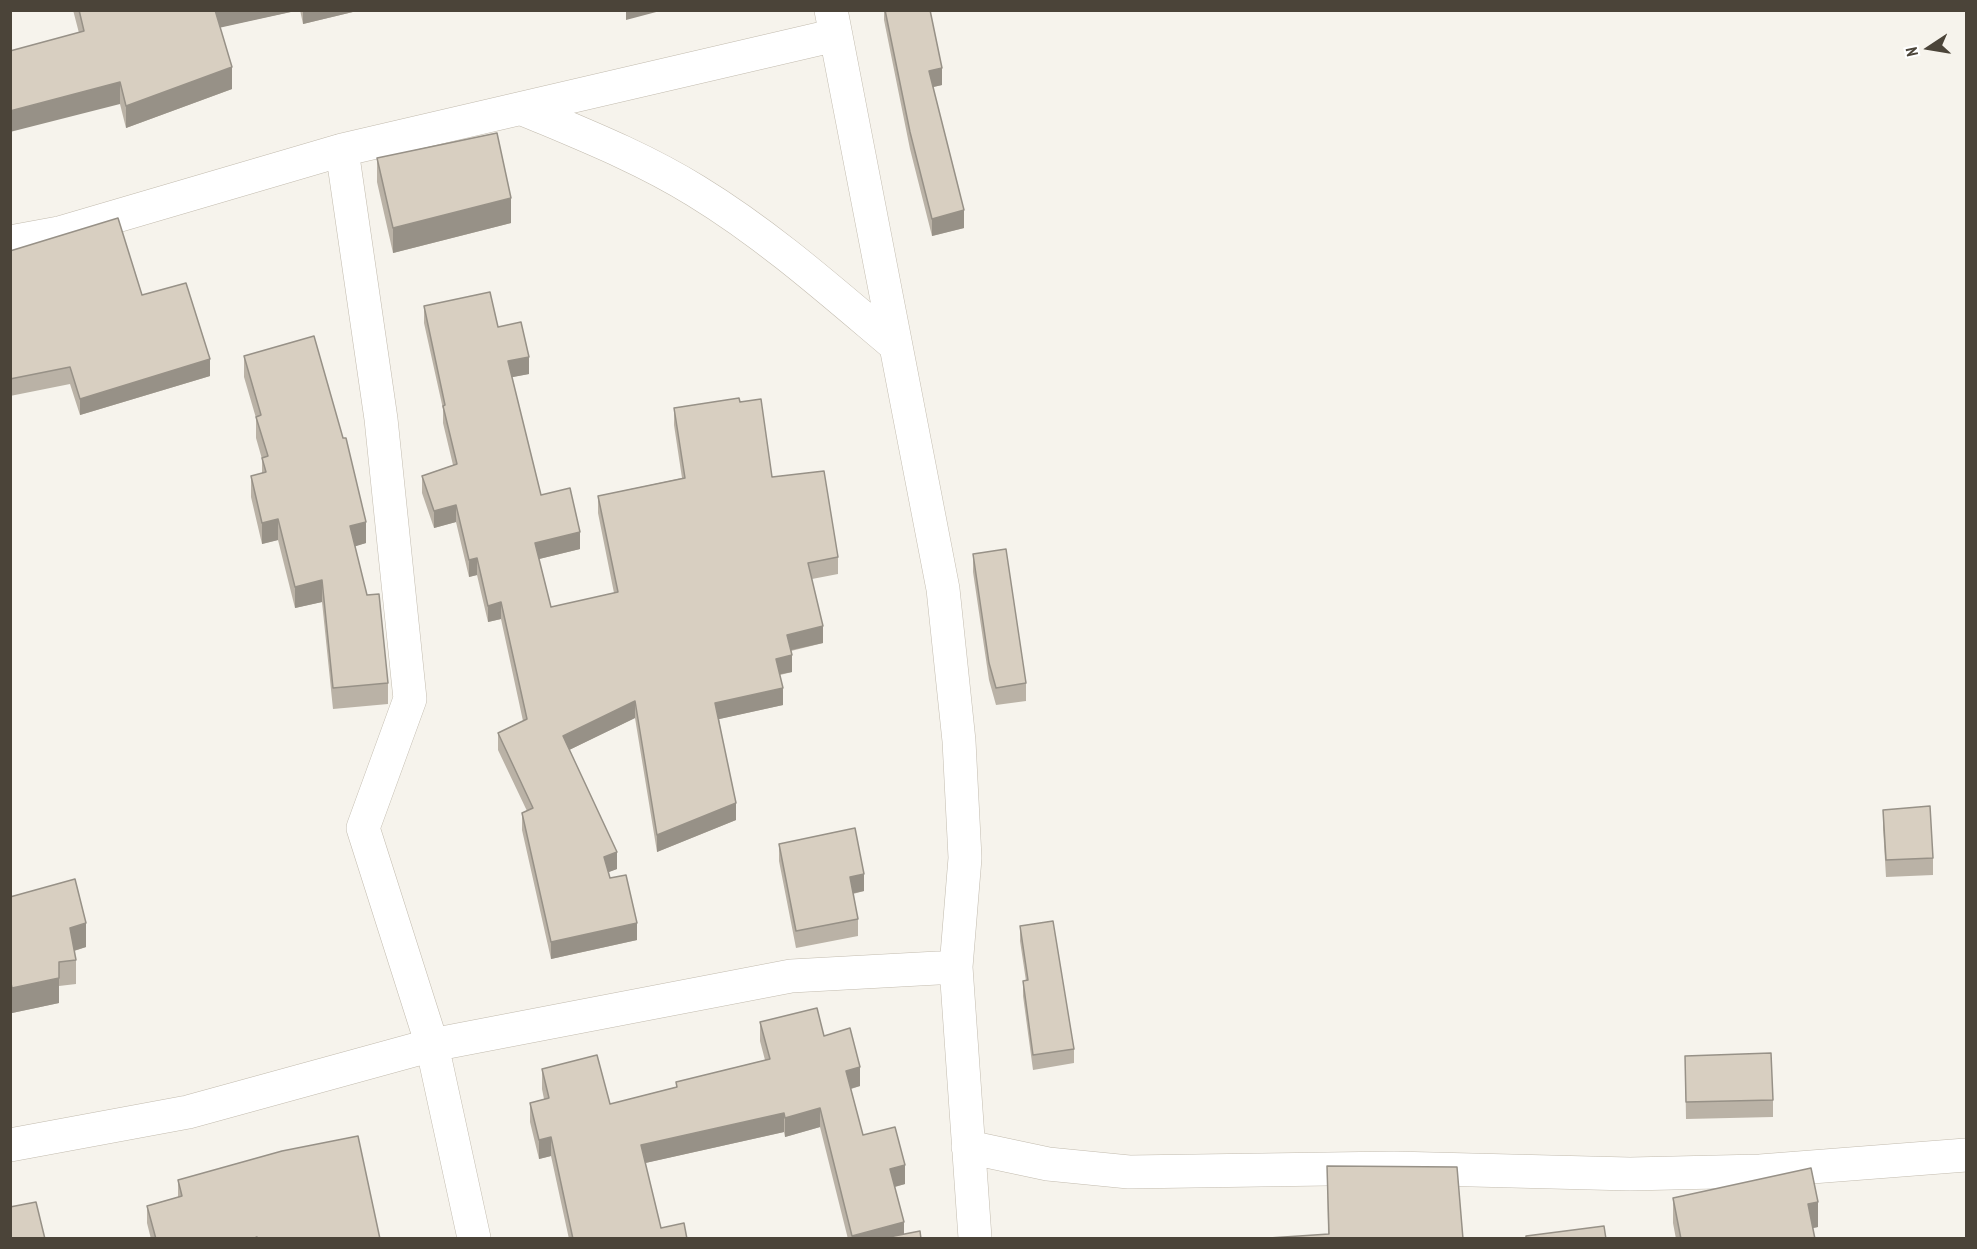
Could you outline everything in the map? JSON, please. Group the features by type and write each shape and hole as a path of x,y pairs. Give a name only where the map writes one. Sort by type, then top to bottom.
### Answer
{"street":[{"path":"10,242 59,232 342,150 523,109 834,23 943,589 959,741 965,858 956,967 975,1239"},
{"path":"523,109 621,149 697,191 779,247 895,345"},
{"path":"342,150 381,419 410,699 363,828 432,1045 474,1239"},
{"path":"10,1145 188,1112 432,1045 791,976 956,967"},
{"path":"968,1147 1048,1164 1129,1172 1394,1168 1630,1174 1760,1171 1966,1155"}],"building":[{"path":"79,10 215,10 232,67 126,106 120,82 10,111 10,51 84,31"},
{"path":"885,10 930,10 942,68 929,71 964,210 932,219 910,132"},
{"path":"497,133 511,198 393,228 377,158"},
{"path":"118,218 142,295 186,283 210,359 80,399 70,367 10,379 10,251"},
{"path":"490,292 498,327 521,322 529,357 508,361 541,495 570,488 580,532 535,543 551,607 618,592 598,496 685,478 674,408 739,398 740,402 761,399 772,477 824,471 838,557 808,563 823,626 787,635 792,655 776,659 783,688 715,703 736,803 657,835 635,701 563,736 617,852 604,857 610,878 626,875 637,923 551,942 522,813 533,808 498,733 527,719 501,602 488,606 477,558 469,560 456,505 434,511 422,476 457,464 443,406 445,405 424,306"},
{"path":"314,336 343,438 346,438 366,522 350,526 367,595 379,594 388,683 333,688 322,580 295,587 278,519 262,523 251,476 266,472 262,458 268,456 256,417 261,415 244,356"},
{"path":"1006,549 1026,683 996,688 989,663 973,554"},
{"path":"1930,806 1933,858 1886,860 1883,810"},
{"path":"855,828 864,874 850,877 858,919 796,931 779,844"},
{"path":"75,879 86,923 70,928 76,960 59,962 59,978 12,988 10,979 10,897"},
{"path":"1053,921 1074,1049 1033,1055 1023,981 1028,980 1020,926"},
{"path":"817,1008 824,1036 850,1028 860,1067 846,1071 863,1135 895,1127 905,1165 890,1169 904,1222 852,1236 820,1108 785,1118 784,1113 641,1145 661,1228 684,1223 687,1239 573,1239 551,1137 539,1140 530,1103 549,1098 542,1069 597,1055 610,1104 677,1087 676,1082 770,1059 760,1022"},
{"path":"1771,1053 1773,1100 1686,1102 1685,1056"},
{"path":"358,1136 380,1239 257,1239 257,1237 252,1239 156,1239 147,1206 182,1196 178,1180 282,1151"},
{"path":"1327,1166 1457,1167 1463,1239 1254,1239 1329,1234"},
{"path":"1811,1168 1818,1202 1808,1204 1815,1239 1681,1239 1673,1198"},
{"path":"36,1202 45,1239 10,1239 10,1207"},
{"path":"1604,1226 1606,1239 1526,1239 1526,1236"},
{"path":"920,1231 921,1239 879,1239"}]}
